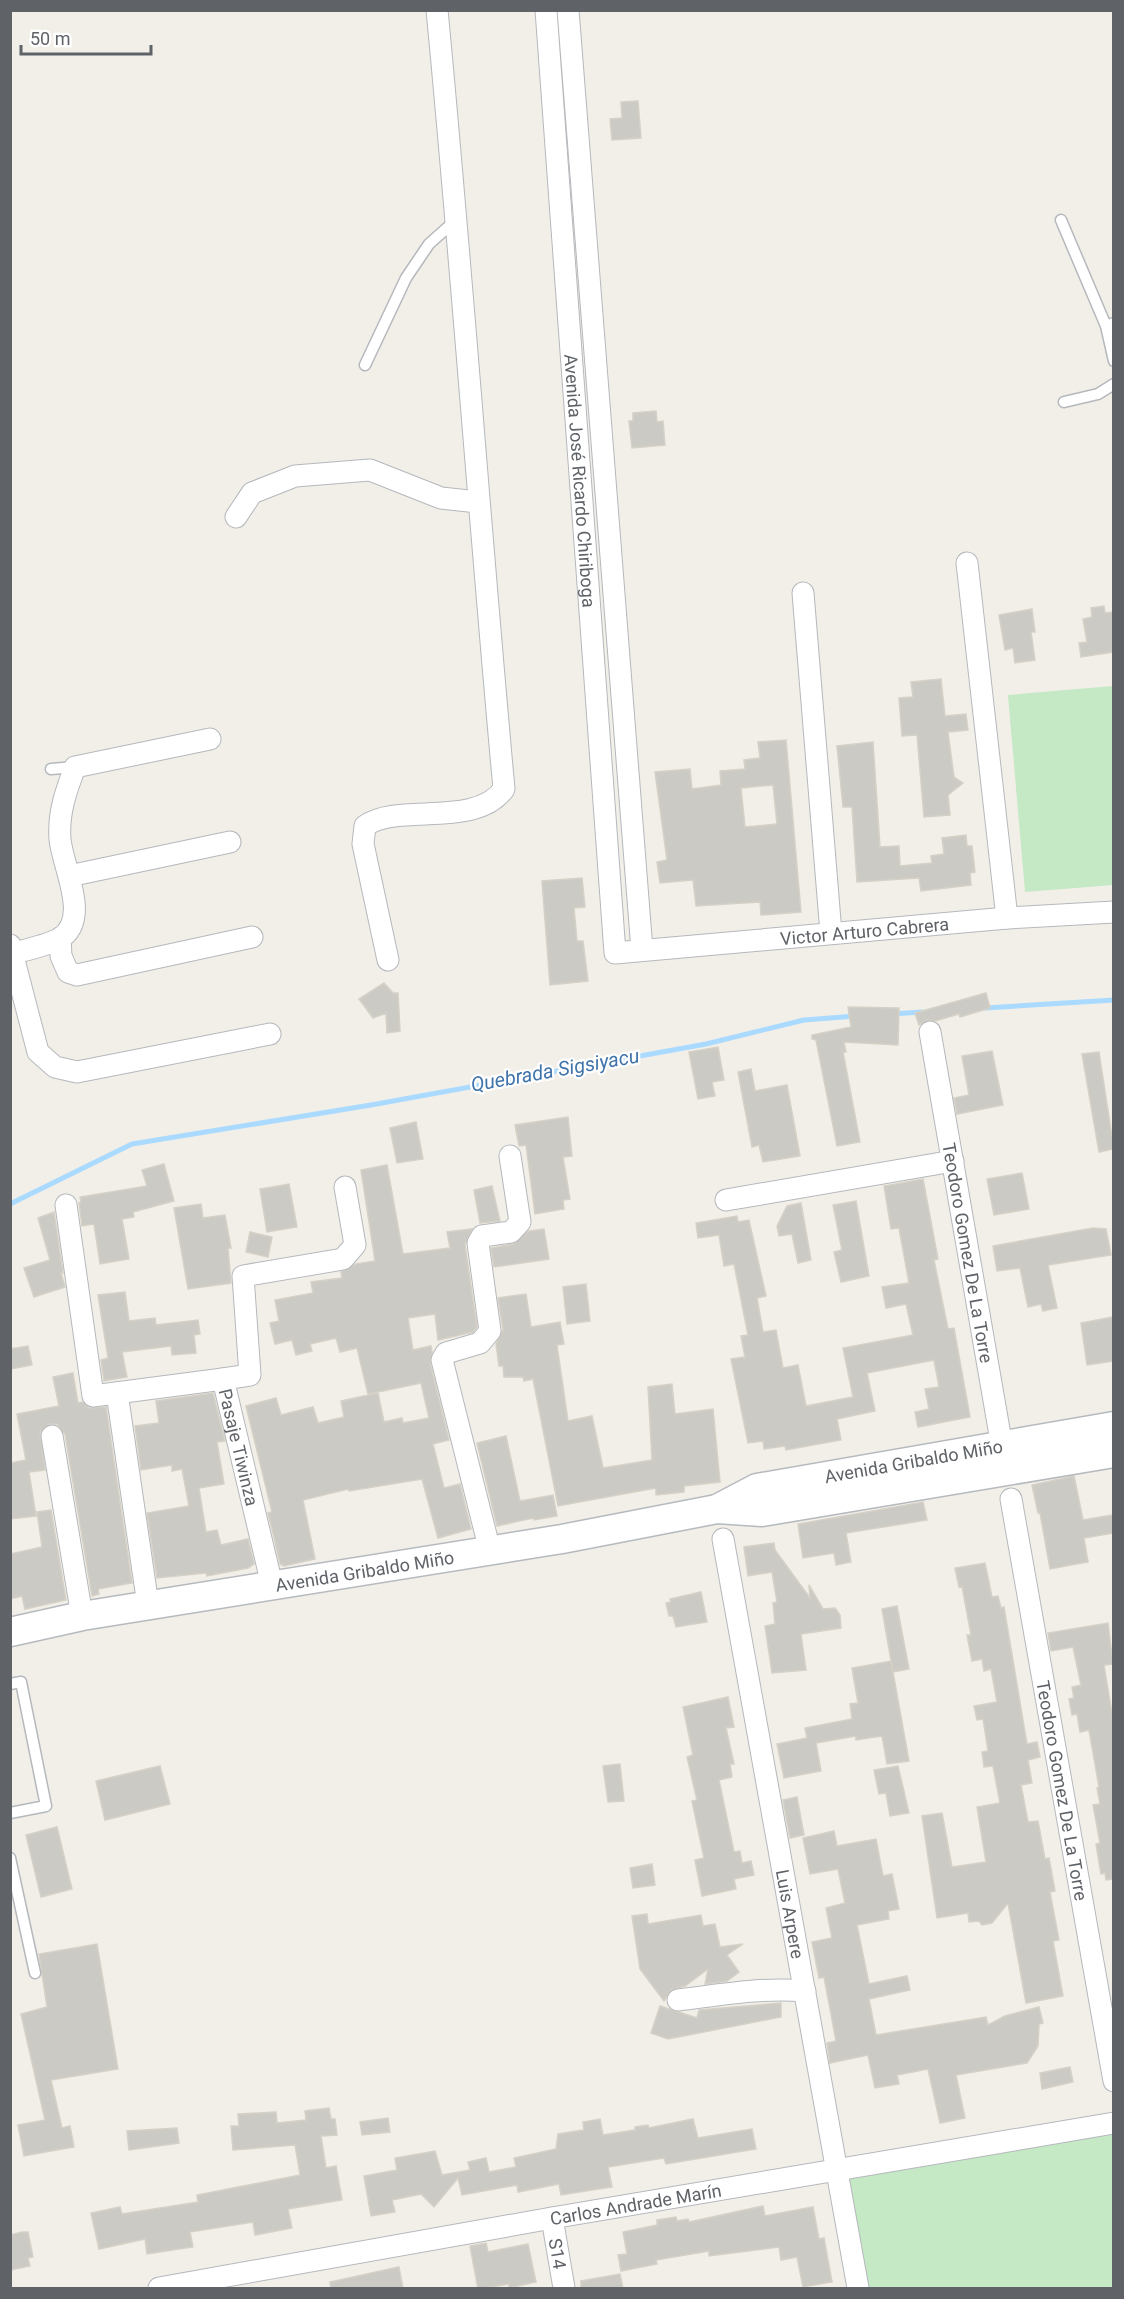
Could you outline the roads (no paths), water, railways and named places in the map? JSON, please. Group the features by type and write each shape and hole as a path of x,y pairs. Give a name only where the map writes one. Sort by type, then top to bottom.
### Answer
{"street":[{"path":"388,960 363,844 365,826 382,818 428,816 483,806 497,798 504,789 478,502 457,219 436,10"},
{"name":"Avenida José Ricardo Chiriboga","path":"546,10 615,953"},
{"name":"Avenida José Ricardo Chiriboga","path":"568,10 642,950"},
{"path":"567,304 591,300"},
{"path":"236,517 252,493 295,476 370,470 441,498 478,502"},
{"path":"585,542 610,539"},
{"path":"967,562 1007,918"},
{"path":"803,593 831,933"},
{"path":"210,739 75,767 61,806 60,840 75,904 72,924 60,938 11,951 38,1052 55,1067 76,1072 270,1034"},
{"path":"69,876 230,842"},
{"name":"Victor Arturo Cabrera","path":"615,953 1007,918 1113,912"},
{"path":"60,938 61,956 68,972 77,975 252,937"},
{"name":"Teodoro Gomez De La Torre","path":"930,1032 1004,1458"},
{"path":"490,1551 442,1360 446,1353 480,1343 490,1331 478,1244 482,1236 511,1232 520,1222 510,1156"},
{"path":"726,1200 952,1161"},
{"path":"223,1379 250,1375 243,1276 338,1260 352,1251 355,1245 345,1187"},
{"name":"Pasaje Tiwinza","path":"66,1204 93,1396 223,1379 272,1586"},
{"path":"117,1393 148,1605"},
{"name":"Avenida Gribaldo Miño","path":"10,1632 82,1616 490,1551 717,1509 762,1512 1004,1458 1113,1426"},
{"path":"52,1436 82,1616"},
{"name":"Avenida Gribaldo Miño","path":"1004,1458 1113,1453"},
{"name":"Teodoro Gomez De La Torre","path":"1011,1499 1113,2081"},
{"name":"Luis Arpere","path":"723,1539 858,2289"},
{"path":"678,2000 785,1989 805,1991"},
{"name":"Carlos Andrade Marín","path":"159,2289 263,2280 552,2218 1113,2123"},
{"name":"S14","path":"552,2218 564,2289"}],"lane":[{"path":"365,365 406,278 429,244 457,219"},
{"path":"1061,220 1109,324 1113,361"},
{"path":"1064,402 1098,394 1113,384"},
{"path":"51,769 75,767"},
{"path":"10,1684 21,1682 46,1806 10,1813"},
{"path":"10,1858 35,1973"}],"waterway":[{"name":"Quebrada Sigsiyacu","path":"985,1008 1114,1000"},
{"name":"Quebrada Sigsiyacu","path":"892,1014 922,1012"},
{"name":"Quebrada Sigsiyacu","path":"10,1204 132,1144 371,1105 706,1044 804,1020 856,1016"}]}
